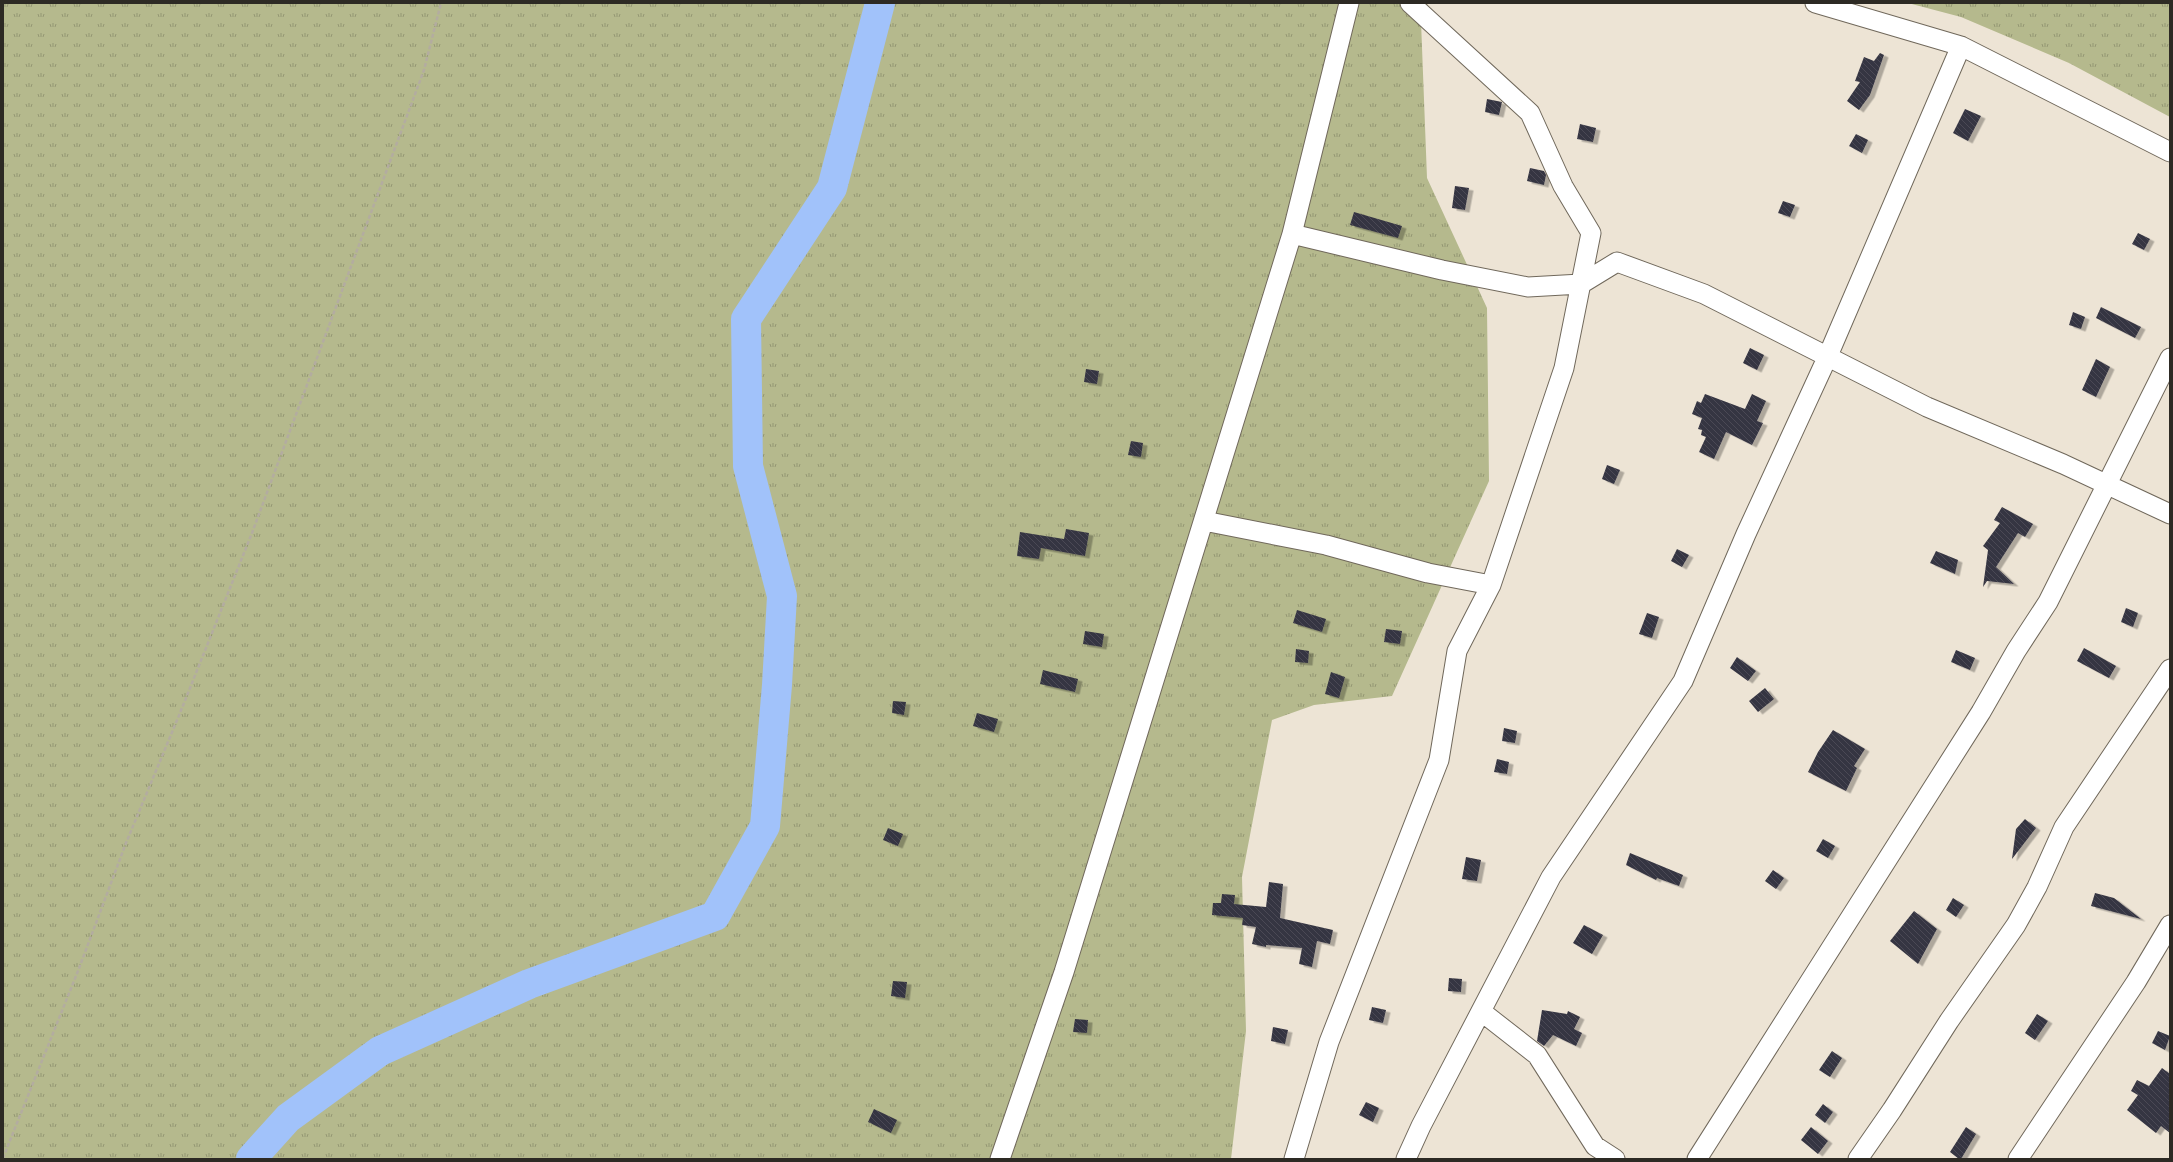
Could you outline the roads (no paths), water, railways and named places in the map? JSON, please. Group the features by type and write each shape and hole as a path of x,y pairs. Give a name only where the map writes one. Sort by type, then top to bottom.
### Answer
{"street":[{"path":"1000,1159 1064,972 1292,234 1350,3"},
{"path":"1294,1159 1329,1042 1439,760 1457,651 1491,585 1564,368 1590,233 1563,186 1530,113 1410,3"},
{"path":"1815,3 1961,46 2170,152"},
{"path":"1406,1159 1421,1126 1482,1012 1551,877 1683,681 1746,534 1827,358 1961,46"},
{"path":"1292,234 1442,270 1528,287 1581,284 1617,262 1704,294 1827,358 1927,407 2108,485 2170,514"},
{"path":"1697,1159 1981,712 2016,650 2048,602 2108,485 2146,404 2170,358"},
{"path":"1204,521 1326,545 1428,573 1491,585"},
{"path":"1858,1159 1892,1110 1949,1021 2016,925 2037,887 2064,827 2170,669"},
{"path":"2018,1159 2136,982 2170,925"},
{"path":"1482,1012 1537,1055 1595,1146 1615,1159"}],"waterway":[{"path":"251,1159 288,1118 380,1051 529,984 715,916 765,826 777,685 782,596 748,466 746,319 832,188 880,3"}]}
